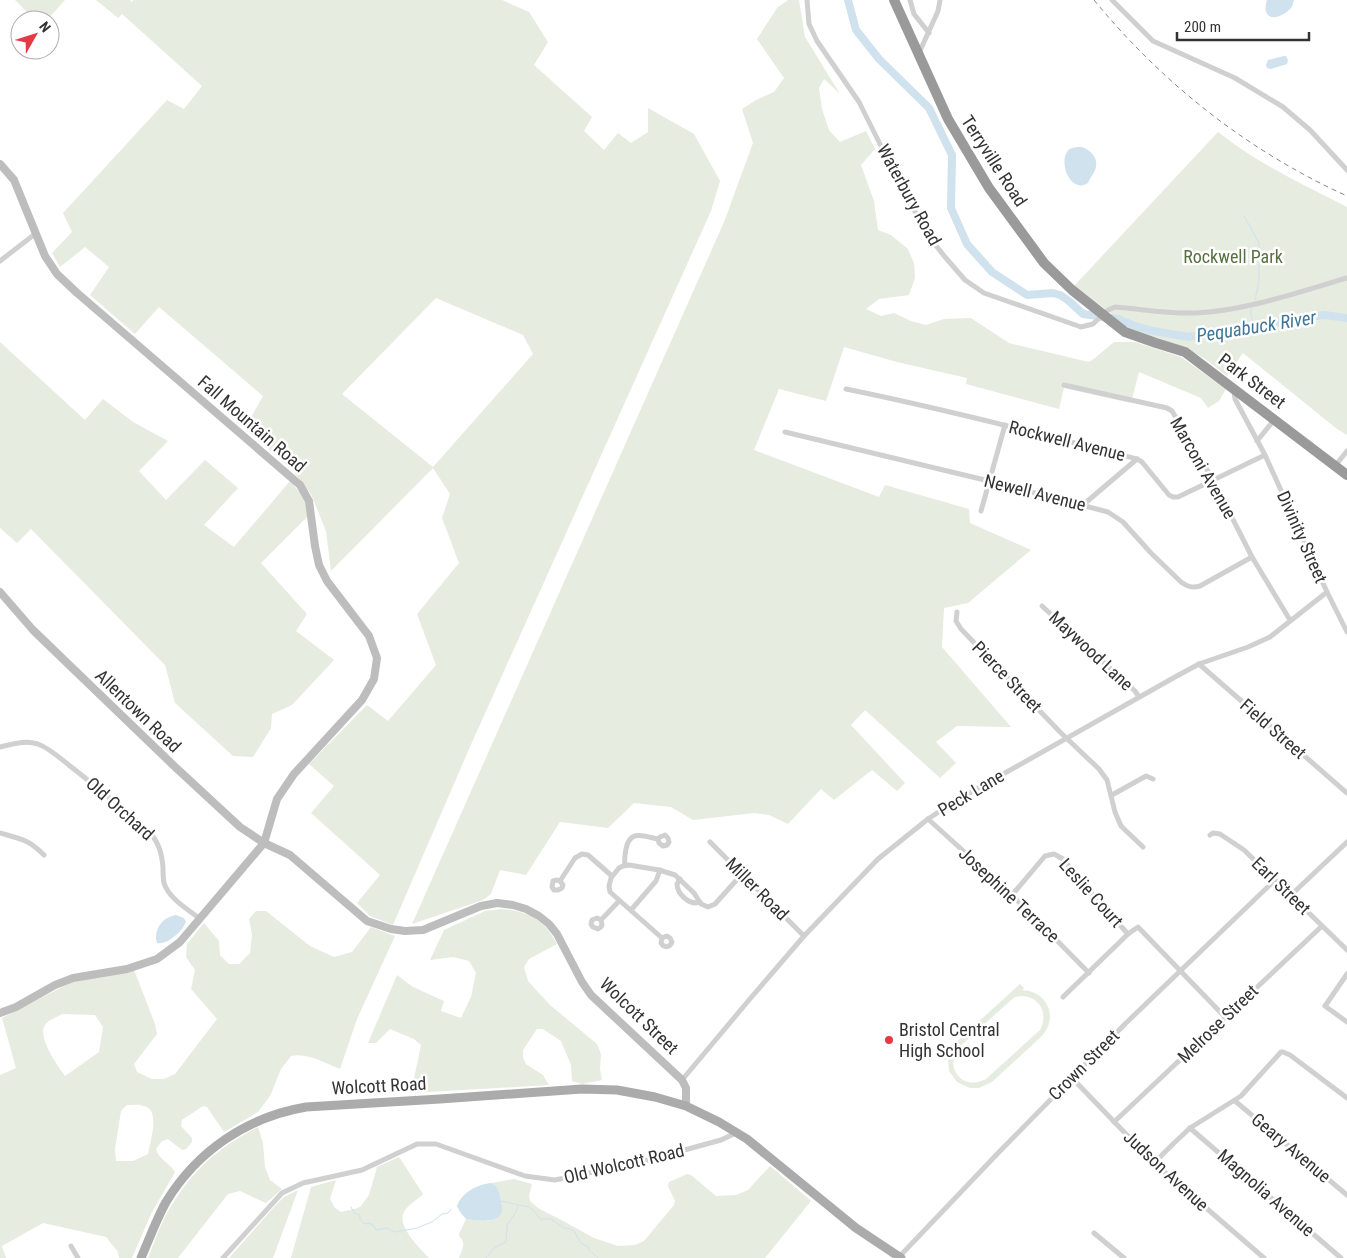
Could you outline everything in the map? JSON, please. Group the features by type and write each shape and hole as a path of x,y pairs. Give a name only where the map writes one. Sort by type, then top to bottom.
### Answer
{"highway":[{"name":"Terryville Road","path":"894,0 948,119 989,188 1044,263 1100,315"},
{"name":"Park Street","path":"1100,315 1125,332 1156,344 1185,352 1347,475"}],"main road":[{"name":"Fall Mountain Road","path":"0,164 14,180 35,234 45,256 54,269 76,292 300,485 309,501 319,565 327,581 369,636 377,658 374,679 362,700 294,774 277,799 264,843"},
{"name":"Allentown Road","path":"0,592 33,630 172,764 240,827 264,843"},
{"path":"0,1013 16,1007 55,985 73,978 127,969 157,959 180,942 264,843"},
{"name":"Wolcott Street","path":"264,843 290,855 367,921 391,929 405,931 423,930 481,906 497,904 513,904 539,916 557,934 582,982 591,995 682,1080 686,1088 686,1106"},
{"name":"Wolcott Road","path":"141,1258 163,1207 189,1171 208,1152 235,1133 250,1124 287,1111 327,1105 582,1089 638,1093 686,1106"},
{"path":"686,1106 719,1122 757,1147 856,1228 900,1257"}],"street":[{"name":"Waterbury Road","path":"806,0 809,24 817,41 845,79 859,102 908,200 934,243 954,268 972,285 984,293 1081,327 1093,324 1100,315 1114,308 1166,313 1227,310 1347,278"},
{"path":"910,0 914,14 928,33"},
{"path":"919,54 938,11 940,0"},
{"path":"1112,0 1153,41 1235,78 1283,107 1310,130 1347,170"},
{"path":"0,261 35,234"},
{"name":"Marconi Avenue","path":"1064,385 1167,408 1176,416 1213,480 1252,557 1290,620"},
{"name":"Divinity Street","path":"1234,388 1235,399 1265,455 1347,632"},
{"name":"Rockwell Avenue","path":"846,389 1005,425 1137,459 1142,462 1169,495 1174,497 1178,497 1265,455"},
{"path":"1257,441 1274,419"},
{"path":"982,511 1005,425"},
{"name":"Newell Avenue","path":"785,432 1084,504 1108,512 1123,522 1151,553 1186,586 1192,588 1200,586 1252,557"},
{"path":"1335,466 1347,451"},
{"path":"1084,504 1137,459"},
{"name":"Peck Lane","path":"682,1080 804,936 878,858 928,820 960,799 1139,696 1199,664 1248,647 1270,636 1327,592"},
{"name":"Maywood Lane","path":"1042,606 1139,696"},
{"name":"Pierce Street","path":"956,612 956,621 961,629 1066,738 1099,769 1107,780 1115,812 1121,826 1143,846"},
{"name":"Field Street","path":"1199,664 1347,793"},
{"name":"Old Orchard","path":"0,747 14,743 28,742 38,744 52,752 147,829 159,844 162,853 164,882 168,891 200,919"},
{"path":"1112,795 1146,776 1152,779"},
{"name":"Josephine Terrace","path":"928,820 1012,895 1089,973"},
{"path":"0,833 23,839 33,844 44,855"},
{"name":"Earl Street","path":"1210,835 1216,833 1229,839 1244,850 1347,950"},
{"path":"625,865 624,857 627,843 631,837 637,835 658,839"},
{"name":"Miller Road","path":"710,842 804,936"},
{"path":"1291,895 1347,842"},
{"path":"560,881 575,858 582,854 588,855 612,876"},
{"name":"Leslie Court","path":"1012,895 1045,856 1054,854 1063,859 1128,934"},
{"path":"662,938 612,894 609,882 620,868 629,865 660,870 675,875 705,906 712,906 742,874"},
{"path":"631,910 656,881 660,870"},
{"path":"680,879 677,884 678,891 694,904 700,902"},
{"name":"Crown Street","path":"900,1257 1000,1151 1126,1023 1275,880"},
{"path":"601,920 620,901"},
{"name":"Melrose Street","path":"1114,1122 1322,926"},
{"path":"1063,997 1128,934 1138,927 1225,1017"},
{"path":"1347,974 1325,1006 1347,1022"},
{"path":"1154,1163 1190,1128 1235,1101 1247,1091 1279,1054 1283,1052 1347,1098"},
{"name":"Judson Avenue","path":"1072,1078 1154,1163 1264,1258"},
{"name":"Geary Avenue","path":"1235,1101 1347,1195"},
{"name":"Magnolia Avenue","path":"1190,1128 1341,1258"},
{"name":"Old Wolcott Road","path":"223,1258 282,1193 303,1183 362,1170 417,1144 436,1144 524,1176 554,1180 637,1163 721,1140 736,1133"},
{"path":"1094,1233 1124,1258"},
{"path":"71,1246 78,1258"}],"green space":[{"path":"15,0 65,0 56,10 25,10"},
{"path":"96,0 130,0 132,2 133,0 502,0 529,12 548,42 534,65 592,117 584,131 604,150 618,133 631,143 648,132 648,108 694,134 720,181 711,211 469,749 393,925 370,916 357,903 380,875 311,813 334,786 309,764 367,705 388,721 436,665 417,614 459,563 442,518 450,494 433,468 331,571 326,531 311,494 292,470 245,428 263,396 159,307 135,334 90,295 109,267 85,247 60,267 52,253 72,232 63,213 167,100 184,109 202,86 122,14 118,18","holes":["436,298 523,335 533,354 433,467 342,394"]},
{"path":"788,0 799,0 805,37 840,94 824,79 819,88 822,109 829,130 840,142 866,131 875,149 861,165 874,201 878,230 891,235 908,249 914,263 915,278 909,295 879,299 866,309 881,316 894,313 911,321 926,325 944,319 971,318 1009,343 1089,362 1114,342 1135,342 1181,357 1226,389 1219,401 1208,408 1201,398 1139,372 1131,403 1064,388 1059,409 966,384 967,378 897,362 844,347 826,401 779,389 754,450 879,497 885,485 969,509 970,523 1031,550 968,603 944,608 942,647 1011,727 957,726 936,742 956,763 940,778 865,710 851,725 905,783 897,791 872,770 834,800 821,789 788,824 769,815 754,813 693,820 671,807 634,803 608,828 560,822 526,875 500,870 491,894 483,900 412,924 724,222 753,143 742,109 774,92 784,78 757,39 777,8"},
{"name":"Rockwell Park","path":"1218,132 1248,154 1347,207 1347,435 1243,353 1227,376 1207,360 1184,347 1139,332 1074,286"},
{"path":"0,342 85,420 103,399 133,422 168,441 139,471 166,500 205,460 238,488 204,525 234,547 290,481 306,500 308,516 261,563 307,614 296,631 334,660 292,705 272,714 271,728 253,757 233,756 175,703 165,665 31,529 17,543 0,528"},
{"path":"501,909 527,914 541,922 552,935 557,944 529,959 524,967 528,981 550,1005 597,1044 601,1054 600,1069 602,1080 582,1084 572,1081 571,1065 561,1041 543,1029 537,1029 523,1050 523,1058 526,1064 543,1075 549,1085 411,1093 421,1045 414,1039 390,1029 376,1043 368,1043 397,975 413,987 444,1001 441,1011 461,1018 471,997 476,973 469,961 453,957 430,960 444,930 485,911"},
{"path":"256,911 266,911 310,946 334,957 352,952 371,927 395,936 357,1019 340,1069 310,1057 291,1056 281,1069 270,1096 258,1112 224,1132 207,1107 203,1106 182,1120 181,1126 192,1138 192,1142 186,1149 182,1150 168,1139 162,1141 156,1149 159,1156 175,1172 151,1214 132,1258 119,1258 118,1252 106,1237 43,1223 2,1246 6,1258 0,1258 0,1075 16,1068 2,1018 72,982 134,970 157,1034 134,1064 137,1072 152,1079 164,1079 175,1074 217,1019 191,989 195,970 186,957 187,944 204,923 219,941 220,955 229,964 239,964 250,953 252,935 249,919","holes":["62,1014 95,1015 103,1027 99,1052 65,1076 49,1052 43,1031 48,1022","127,1105 140,1105 149,1109 153,1120 152,1135 148,1154 133,1161 116,1161 115,1149 121,1111"]},
{"path":"1020,984 1024,988 1022,990 1031,991 1038,995 1048,1006 1050,1021 1042,1036 992,1082 979,1088 970,1088 957,1082 949,1071 948,1058 945,1060 941,1056","holes":["1015,997 1034,999 1043,1012 1044,1018 1040,1030 986,1079 970,1082 959,1076 953,1064 957,1049"]},
{"path":"258,1127 263,1143 265,1167 270,1180 282,1189 266,1203 240,1191 228,1194 178,1258 148,1258 164,1219 193,1176 215,1154"},
{"path":"399,1157 423,1194 409,1206 402,1219 411,1238 429,1258 291,1258 311,1187 336,1180 330,1199 335,1208 341,1212 358,1208 369,1195 377,1167"},
{"path":"770,1166 811,1201 765,1258 459,1258 463,1242 459,1234 466,1219 486,1221 497,1218 500,1214 501,1197 497,1188 492,1183 514,1179 532,1184 529,1196 530,1201 538,1208 594,1238 618,1246 635,1245 644,1241 674,1205 675,1201 668,1186 669,1182 687,1174 691,1175 716,1196 736,1195 748,1190"},
{"path":"298,1190 273,1258 229,1258 284,1197"}],"water":[{"path":"1267,0 1294,0 1289,10 1282,15 1271,17 1266,12"},
{"path":"1284,56 1288,60 1287,64 1271,69 1267,68 1268,60"},
{"path":"1082,147 1093,154 1096,163 1088,183 1082,185 1076,184 1068,176 1065,157 1068,150"},
{"path":"176,915 184,918 186,922 184,926 170,940 157,943 156,933 160,925 167,918"},
{"path":"492,1183 500,1195 502,1211 500,1215 486,1221 466,1219 457,1206 459,1201 471,1190 481,1185"}],"waterway":[{"name":"Pequabuck River","path":"848,0 856,30 879,59 929,108 952,155 951,208 967,244 992,272 1027,295 1053,293 1069,301 1083,314 1118,319 1153,331 1189,337 1324,315 1347,318"},
{"path":"1244,216 1259,243 1259,281 1255,300"},
{"path":"1252,308 1251,314 1255,325"},
{"path":"500,1201 529,1207 540,1219 551,1219 564,1228 574,1231 581,1243 588,1247 598,1258"},
{"path":"486,1258 495,1247 506,1242 507,1225 518,1206"},
{"path":"351,1207 354,1213 360,1215 363,1223 373,1225 376,1230 387,1228 395,1232 417,1228 432,1222 442,1214 448,1213 451,1209"}],"railway":[{"path":"1094,0 1149,60 1209,113 1275,158 1347,196"}],"place":[{"name":"Bristol Central High School","path":"889,1040"}]}
